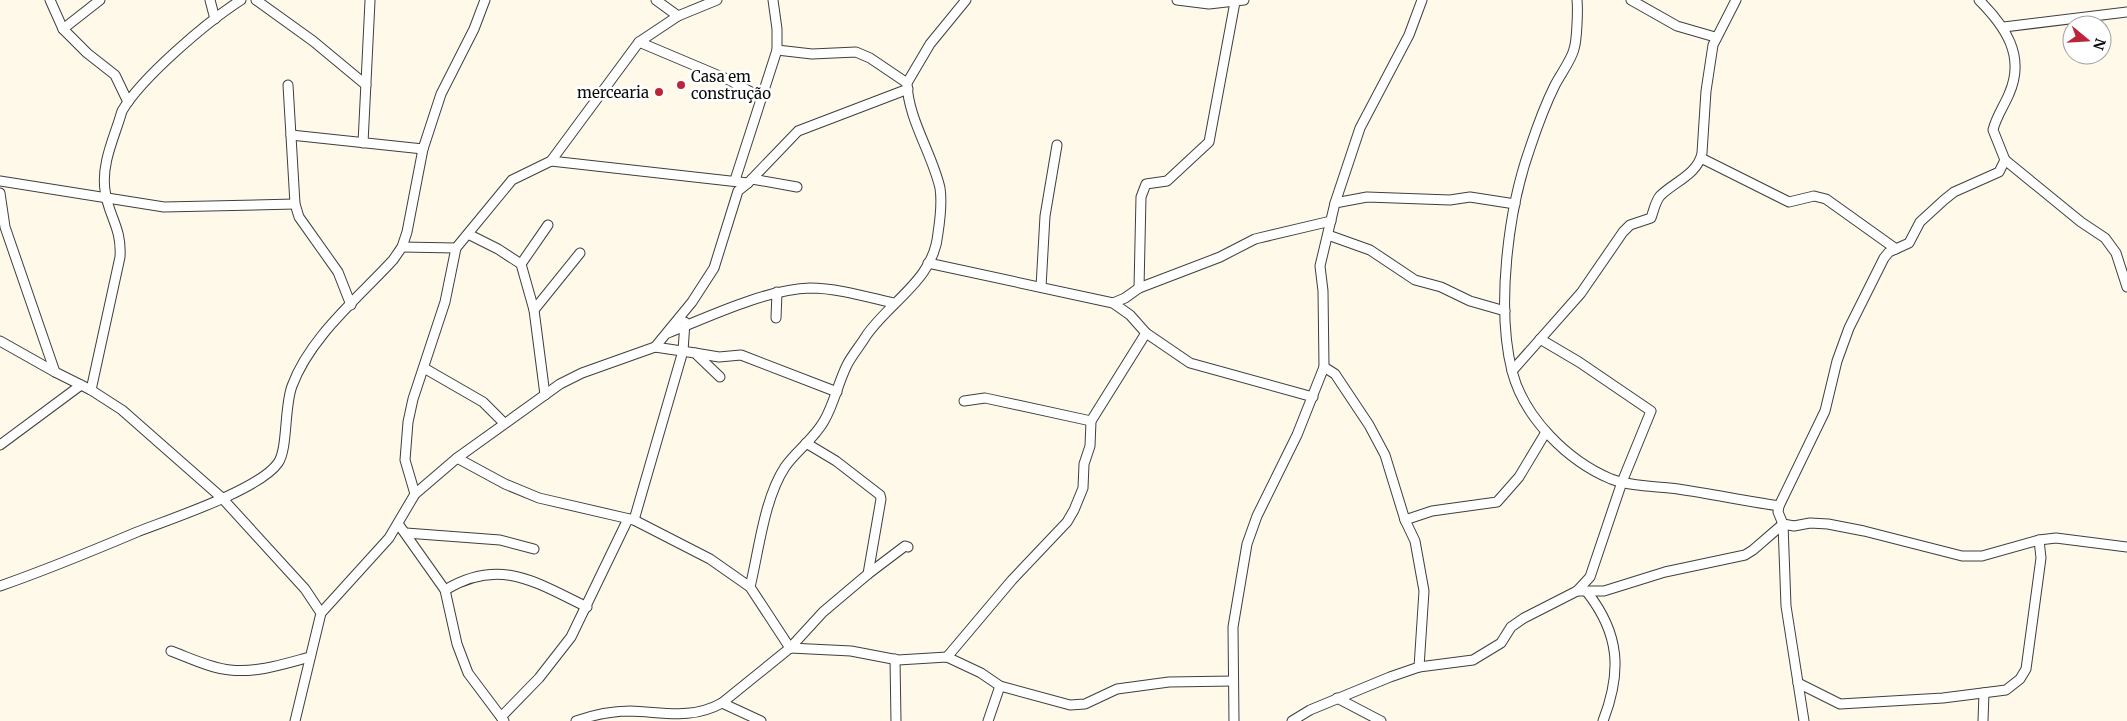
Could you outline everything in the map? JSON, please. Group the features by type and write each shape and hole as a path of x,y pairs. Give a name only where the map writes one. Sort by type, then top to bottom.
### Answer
{"street":[{"path":"50,0 63,30 87,53 115,75 128,102"},
{"path":"63,30 100,0"},
{"path":"210,0 215,19"},
{"path":"91,390 121,244 104,184 106,164 122,111 167,60 215,19 241,0"},
{"path":"256,0 313,41 366,86"},
{"path":"0,586 222,498 269,474 280,461 286,407 297,373 308,351 393,260 402,247 407,232 423,150 441,94 474,29 485,0"},
{"path":"656,0 668,4 678,16"},
{"path":"414,494 405,460 408,422 446,302 456,248 512,180 551,161 639,42 678,16 717,0"},
{"path":"735,180 777,50 777,30 773,0"},
{"path":"655,348 668,334 714,268 738,191 798,131 907,86 930,44 966,0"},
{"path":"1139,288 1141,197 1146,184 1167,181 1209,142 1240,1 1209,4 1177,0"},
{"path":"1234,721 1232,627 1246,544 1257,516 1298,435 1324,367 1323,291 1320,266 1346,164 1360,128 1409,35 1422,0"},
{"path":"1577,0 1574,51 1547,102 1522,171 1515,204 1506,272 1505,311 1512,371 1528,408 1546,432 1589,468 1622,482 1680,489 1779,506"},
{"path":"1631,0 1681,28 1715,37"},
{"path":"1512,371 1581,293 1630,225 1650,218 1659,197 1693,170 1701,158 1706,91 1715,37 1736,0"},
{"path":"1979,0 2004,27 2014,55 2015,72 2009,95 1995,121 1993,130 2005,160 2081,222 2105,238 2116,253 2127,287"},
{"path":"363,143 370,1"},
{"path":"2004,27 2127,12"},
{"path":"639,42 729,80 762,98"},
{"path":"750,587 770,496 785,467 825,420 847,365 881,316 893,303 910,290 928,263 938,235 940,189 907,86 870,58 856,52 812,54 777,50"},
{"path":"288,85 295,204 299,217 338,272 351,305"},
{"path":"291,135 423,150"},
{"path":"1042,288 1045,216 1057,145"},
{"path":"1701,158 1789,202 1814,196 1826,199 1896,249"},
{"path":"1804,721 1786,606 1783,524 1778,512 1779,506 1825,411 1837,360 1849,328 1884,258 1896,249 1909,243 1920,222 1944,200 1954,192 1999,172 2005,160"},
{"path":"551,161 750,181 797,188"},
{"path":"0,181 164,207 295,204"},
{"path":"0,193 5,227 55,372"},
{"path":"1335,203 1367,197 1450,200 1470,197 1515,204"},
{"path":"1113,303 1126,298 1139,288 1220,257 1255,239 1331,221"},
{"path":"522,264 548,225"},
{"path":"468,234 522,264 534,310 545,395"},
{"path":"1328,235 1370,250 1392,267 1421,282 1441,287 1470,301 1505,311"},
{"path":"402,247 456,248"},
{"path":"534,310 580,253"},
{"path":"928,263 1113,303 1130,315 1146,333 1190,363 1313,397"},
{"path":"668,334 777,292 825,289 893,303"},
{"path":"776,318 777,292"},
{"path":"398,525 406,533 445,590 457,644 468,672 503,719 560,654 587,607 631,520 682,351 685,310"},
{"path":"947,657 1012,580 1067,522 1083,488 1084,464 1090,446 1091,421 1146,333"},
{"path":"1292,721 1310,710 1337,698 1419,667 1473,660 1501,643 1511,627 1524,618 1577,592 1590,577 1622,482 1650,411 1578,362 1540,339"},
{"path":"0,341 91,390 122,410 222,498 305,589 320,613"},
{"path":"295,721 320,613 398,525 414,494 457,458 560,384 582,373 655,348 719,357 741,354 836,392"},
{"path":"695,354 720,377"},
{"path":"1324,367 1335,374 1380,444 1416,547 1424,591 1419,667"},
{"path":"424,368 483,402 504,423"},
{"path":"0,445 81,385"},
{"path":"964,400 985,398 1091,421"},
{"path":"1405,520 1432,511 1497,502 1519,477 1546,432"},
{"path":"806,443 836,461 880,495 881,499 868,574"},
{"path":"457,458 523,492 631,520 710,559 750,587 790,648"},
{"path":"1783,524 1794,526 1810,523 1828,524 1873,533 1948,554 1973,557 1996,553 2039,540 2068,538 2127,548"},
{"path":"1577,592 1617,588 1665,572 1745,554 1754,550 1783,524"},
{"path":"406,533 500,540 534,549"},
{"path":"1798,683 1840,704 2006,690 2020,679 2026,669 2041,558 2039,540"},
{"path":"576,721 587,717 630,711 697,717 722,703 790,648 824,612 868,574 905,546 908,547"},
{"path":"445,590 482,574 505,573 552,590 587,607"},
{"path":"1587,592 1604,616 1616,649 1617,660 1613,683 1603,721"},
{"path":"790,648 851,651 895,659 947,657 981,673 1000,686 1070,706 1078,706 1117,689 1169,682 1233,681"},
{"path":"171,651 220,668 240,671 260,670 310,657"},
{"path":"895,659 896,721"},
{"path":"988,721 1000,686"},
{"path":"1800,696 1813,690"},
{"path":"1983,721 1984,693"},
{"path":"1337,698 1381,721"},
{"path":"722,703 761,721"}],"place":[{"name":"Casa em construção","path":"681,85"},
{"name":"mercearia","path":"659,92"}]}
